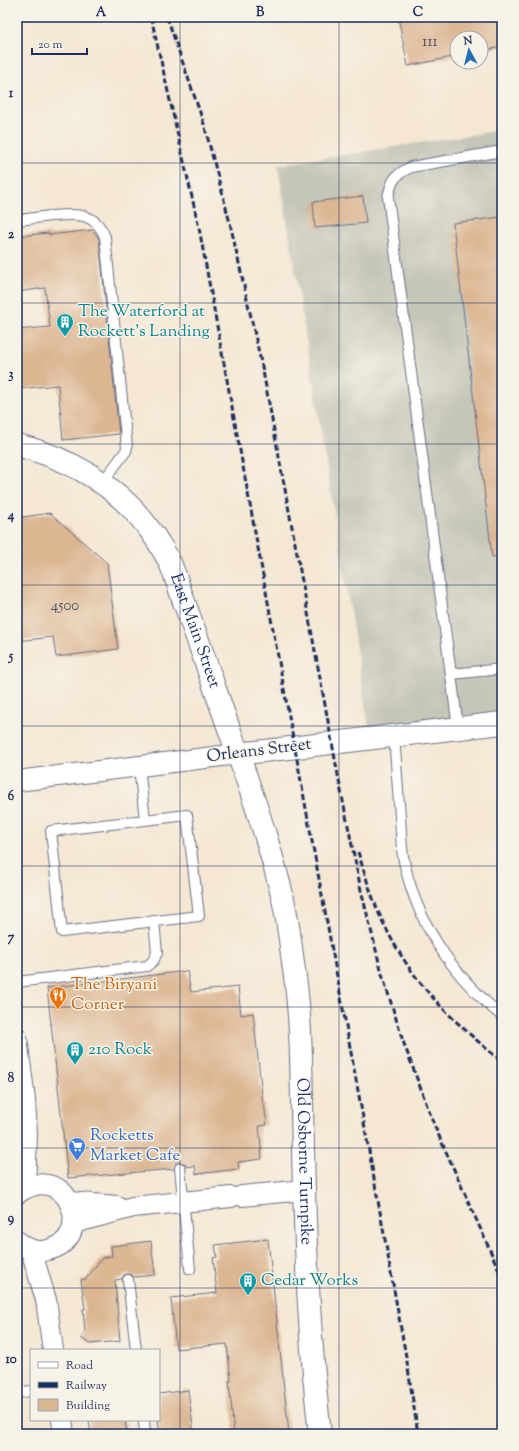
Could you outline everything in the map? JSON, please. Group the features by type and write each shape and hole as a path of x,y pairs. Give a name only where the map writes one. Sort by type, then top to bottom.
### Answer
{"main road":[{"name":"East Main Street","path":"17,445 42,451 72,464 118,493 137,512 169,561 251,788 281,889"},
{"name":"Orleans Street","path":"238,754 502,723"},
{"name":"Old Osborne Turnpike","path":"281,889 294,966 300,1029 307,1276 320,1434"}],"street":[{"name":"Orleans Street","path":"17,781 238,754"},
{"path":"17,1038 21,1101 27,1134 46,1185"},
{"path":"24,1245 42,1251 53,1249 63,1242 70,1234 74,1223 70,1202 64,1194 55,1188 46,1185 35,1185 21,1191 27,1134"},
{"path":"74,1223 133,1207 304,1190"},
{"path":"70,1202 133,1207"},
{"path":"24,1245 46,1300 53,1349"},
{"path":"46,1300 53,1249"},
{"path":"62,1421 64,1434"}],"lane":[{"path":"458,728 388,197 391,184 399,173 411,167 502,151"},
{"path":"17,220 70,214 80,215 91,219 99,225 105,237 127,447 126,451 102,482"},
{"path":"451,674 502,669"},
{"path":"394,735 403,856 417,904 444,956 485,1002 502,1016"},
{"path":"139,766 145,820"},
{"path":"186,815 199,916 62,932 51,830 145,820 186,815"},
{"path":"17,982 147,966 153,961 157,954 154,921"},
{"path":"180,1168 190,1268"},
{"path":"128,1280 136,1349"},
{"path":"17,1393 30,1391"},
{"path":"144,1421 145,1434"}],"shaded area":[{"path":"502,130 502,712 369,728 278,165"}],"building":[{"path":"398,17 502,17 502,47 489,49 489,30 449,30 449,58 408,66"},
{"path":"363,196 366,223 315,228 313,202"},
{"path":"502,217 502,556 492,557 453,223"},
{"name":"The Waterford at Rockett's Landing","path":"92,230 99,239 119,434 63,440 58,385 17,389 17,330 50,327 45,288 17,292 17,236 49,233 49,235"},
{"path":"50,513 107,563 118,649 56,657 53,637 17,641 17,518"},
{"path":"187,971 191,992 238,987 241,1015 253,1013 263,1104 267,1125 259,1126 262,1159 238,1162 239,1169 196,1174 195,1166 186,1167 185,1164 180,1162 176,1163 174,1169 68,1178 47,988"},
{"name":"Cedar Works","path":"268,1239 289,1434 234,1434 227,1344 176,1349 171,1298 217,1293 213,1258 217,1257 215,1245"},
{"path":"151,1241 155,1275 134,1277 131,1274 127,1274 124,1275 122,1279 115,1280 120,1341 90,1344 81,1338 85,1332 83,1309 85,1309 81,1280 86,1279 102,1258 112,1256 111,1246"},
{"path":"188,1390 194,1434 160,1434 158,1421 160,1421 160,1394"},
{"path":"89,1421 125,1421 127,1434 91,1434"}],"railway":[{"path":"151,17 199,228 364,1123 407,1362 418,1434"},
{"path":"167,17 204,124 230,223 263,371 341,791 361,890 382,974 403,1041 435,1127 502,1277"},
{"path":"358,852 379,914 409,967 427,991 445,1010 502,1062"}],"place":[{"name":"The Waterford at Rockett's Landing","path":"65,337"},
{"name":"The Biryani Corner","path":"58,1010"},
{"name":"210 Rock","path":"75,1065"},
{"name":"Rocketts Market Cafe","path":"77,1161"},
{"name":"Cedar Works","path":"248,1296"}]}
